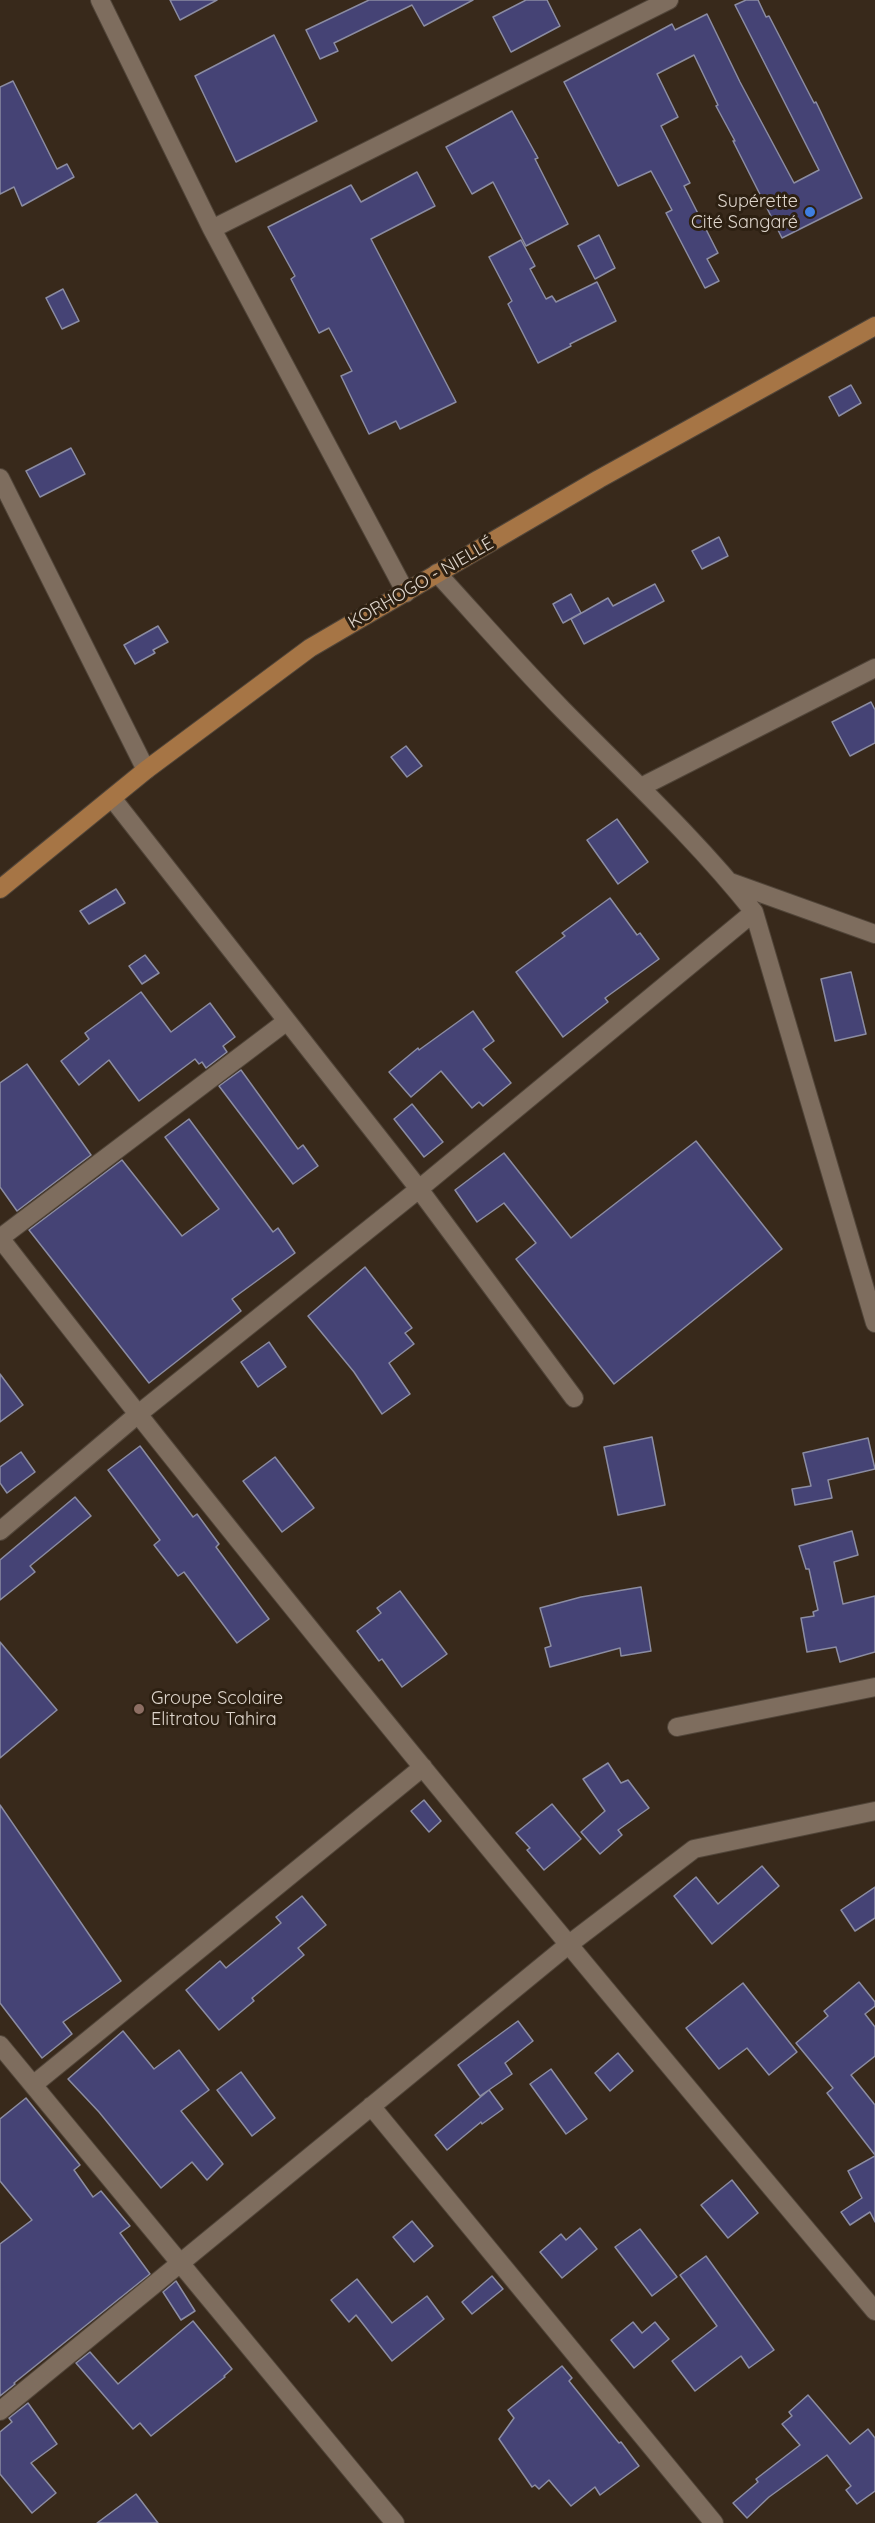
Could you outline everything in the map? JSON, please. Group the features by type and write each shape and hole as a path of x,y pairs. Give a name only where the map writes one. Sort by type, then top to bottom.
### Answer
{"main road":[{"name":"KORHOGO - NIELLÉ","path":"0,889 146,770 309,648 599,479 875,326"}],"street":[{"path":"100,0 213,229 406,593"},
{"path":"213,229 669,0"},
{"path":"0,478 146,770"},
{"path":"437,573 562,710 641,787 730,882 754,912 875,1323"},
{"path":"641,787 875,668"},
{"path":"112,798 419,1188 574,1398"},
{"path":"730,882 875,934"},
{"path":"0,1531 137,1416 419,1188 754,912"},
{"path":"287,1021 0,1238 137,1416 568,1945 875,2311"},
{"path":"677,1727 875,1687"},
{"path":"33,2085 423,1767"},
{"path":"0,2411 568,1945 694,1849 875,1811"},
{"path":"0,2045 395,2523"},
{"path":"371,2106 714,2523"}],"building":[{"path":"170,0 217,0 180,20"},
{"path":"369,0 473,0 424,26 412,5 334,43 338,51 320,59 306,30"},
{"path":"526,0 547,0 560,26 511,52 493,17"},
{"path":"746,0 758,0 766,17 769,16 814,103 816,102 862,198 782,238 716,106 718,105 694,55 657,74 678,117 661,126 690,183 684,186 718,253 707,259 719,281 705,288 666,213 672,210 651,171 618,186 564,82 672,24 675,30 707,14 794,183 819,170 735,5"},
{"path":"274,35 317,121 236,162 195,76"},
{"path":"13,81 57,169 67,164 74,177 22,206 14,187 0,194 0,87"},
{"path":"512,111 538,158 535,159 568,224 526,246 493,182 472,194 446,147"},
{"path":"417,172 435,206 371,239 456,402 400,429 396,421 369,434 341,376 352,371 329,328 319,333 291,279 295,276 268,227 351,185 361,202"},
{"path":"599,235 615,268 595,279 578,246"},
{"path":"521,240 535,266 530,269 546,299 552,296 556,302 597,282 616,321 538,363 508,304 512,301 489,257"},
{"path":"63,289 79,321 62,329 46,298"},
{"path":"851,385 861,403 839,416 829,397"},
{"path":"71,448 85,474 40,497 26,471"},
{"path":"719,537 728,556 702,569 692,551"},
{"path":"655,584 664,601 584,644 571,619 608,598 613,606"},
{"path":"571,594 581,613 563,623 553,604"},
{"path":"158,626 168,642 153,650 155,653 135,664 124,645"},
{"path":"871,702 875,710 875,743 850,756 832,722"},
{"path":"406,746 422,766 407,777 391,757"},
{"path":"617,819 648,862 618,884 587,840"},
{"path":"116,889 125,903 89,924 80,911"},
{"path":"610,898 637,935 640,933 659,959 605,998 608,1002 563,1037 516,972 565,936 562,933"},
{"path":"145,955 159,973 142,984 129,966"},
{"path":"851,972 866,1034 835,1041 821,979"},
{"path":"141,992 171,1032 210,1003 235,1037 223,1046 227,1052 206,1068 202,1062 199,1064 195,1059 139,1101 109,1060 79,1085 61,1061 89,1039 85,1033"},
{"path":"473,1011 494,1041 483,1049 511,1083 483,1106 479,1102 472,1108 441,1071 411,1097 389,1072 418,1048 419,1050"},
{"path":"27,1064 91,1155 17,1211 0,1187 0,1083"},
{"path":"241,1070 298,1149 303,1145 318,1166 293,1184 219,1086"},
{"path":"412,1104 443,1142 424,1157 394,1119"},
{"path":"189,1119 273,1232 278,1228 295,1253 232,1299 241,1311 149,1383 29,1230 122,1160 182,1236 219,1209 165,1137"},
{"path":"696,1141 782,1249 614,1384 516,1259 536,1243 504,1203 477,1222 455,1190 504,1153 571,1238"},
{"path":"365,1267 412,1328 405,1333 414,1344 389,1363 410,1394 382,1414 354,1372 308,1316"},
{"path":"269,1342 286,1367 258,1387 241,1362"},
{"path":"0,1374 23,1405 0,1422"},
{"path":"652,1437 665,1505 618,1515 604,1447"},
{"path":"868,1438 875,1469 828,1480 832,1498 795,1505 792,1489 811,1486 803,1453"},
{"path":"140,1446 193,1517 197,1514 219,1544 216,1547 269,1619 237,1643 184,1572 178,1576 154,1545 160,1540 108,1470"},
{"path":"21,1452 35,1472 7,1493 0,1483 0,1467"},
{"path":"275,1457 314,1508 282,1532 243,1481"},
{"path":"75,1497 91,1516 30,1566 35,1572 0,1600 0,1560"},
{"path":"852,1531 858,1555 834,1562 843,1604 875,1596 875,1652 840,1662 836,1647 807,1652 801,1618 814,1616 813,1612 818,1610 809,1569 806,1569 799,1546"},
{"path":"641,1587 651,1651 621,1656 620,1648 550,1667 545,1648 551,1646 540,1608 581,1597"},
{"path":"400,1591 447,1654 402,1687 382,1659 379,1661 357,1631 381,1613 377,1608"},
{"path":"0,1642 57,1710 0,1758"},
{"path":"608,1763 621,1783 628,1780 649,1808 618,1830 622,1835 600,1854 581,1832 605,1811 583,1779"},
{"path":"424,1800 441,1821 429,1832 411,1811"},
{"path":"552,1804 581,1839 544,1870 527,1850 530,1848 516,1833"},
{"path":"0,1805 121,1981 63,2022 72,2034 42,2058 0,2003"},
{"path":"762,1866 779,1886 712,1944 674,1896 696,1877 718,1904"},
{"path":"875,1887 875,1918 855,1931 841,1910"},
{"path":"302,1896 326,1925 298,1948 304,1955 252,1998 254,2001 219,2030 186,1990 220,1961 226,1968 281,1923 276,1917"},
{"path":"859,1982 875,2002 875,2006 865,2014 875,2027 875,2056 851,2075 875,2105 875,2155 827,2093 833,2088 796,2043 828,2016 824,2011"},
{"path":"743,1983 797,2052 769,2075 747,2048 719,2069 686,2028"},
{"path":"518,2021 533,2041 505,2063 512,2074 480,2096 458,2065"},
{"path":"123,2031 154,2069 179,2050 209,2090 181,2111 223,2164 207,2180 192,2162 161,2188 99,2112 68,2079"},
{"path":"618,2053 633,2071 610,2091 595,2073"},
{"path":"551,2069 587,2119 566,2134 530,2084"},
{"path":"241,2072 275,2118 252,2136 217,2090"},
{"path":"489,2090 503,2109 482,2124 481,2122 447,2150 435,2135"},
{"path":"26,2098 80,2165 74,2170 93,2197 101,2191 130,2226 120,2233 150,2274 0,2396 0,2244 32,2220 0,2181 0,2119"},
{"path":"875,2156 875,2222 870,2212 850,2225 841,2212 862,2198 848,2171"},
{"path":"732,2180 758,2213 728,2238 701,2205"},
{"path":"412,2221 433,2246 414,2262 393,2237"},
{"path":"580,2228 597,2249 562,2278 540,2252 561,2234 566,2240"},
{"path":"640,2229 677,2277 652,2296 615,2247"},
{"path":"706,2256 774,2350 749,2368 741,2356 695,2391 672,2361 717,2326 680,2275"},
{"path":"492,2276 503,2289 472,2314 462,2302"},
{"path":"357,2279 392,2323 427,2296 444,2319 392,2361 356,2315 349,2322 331,2300"},
{"path":"176,2281 195,2311 181,2320 163,2292"},
{"path":"193,2321 232,2369 151,2436 140,2423 133,2429 76,2363 90,2352 118,2384"},
{"path":"633,2322 642,2333 655,2322 669,2339 634,2368 611,2340"},
{"path":"562,2366 572,2378 569,2381 639,2466 600,2495 595,2487 571,2506 549,2480 539,2489 535,2485 532,2487 499,2439 514,2418 508,2410"},
{"path":"808,2395 850,2444 868,2429 875,2438 875,2491 857,2504 846,2490 851,2486 827,2455 769,2497 747,2518 733,2503 758,2482 756,2479 800,2445 782,2424 792,2416 789,2412"},
{"path":"28,2403 57,2444 31,2463 56,2493 32,2513 0,2474 0,2432 12,2422 9,2418"},
{"path":"136,2494 158,2523 97,2523"}],"place":[{"name":"Supérette Cité Sangaré","path":"810,212"},
{"name":"Groupe Scolaire Elitratou Tahira","path":"139,1709"}]}
